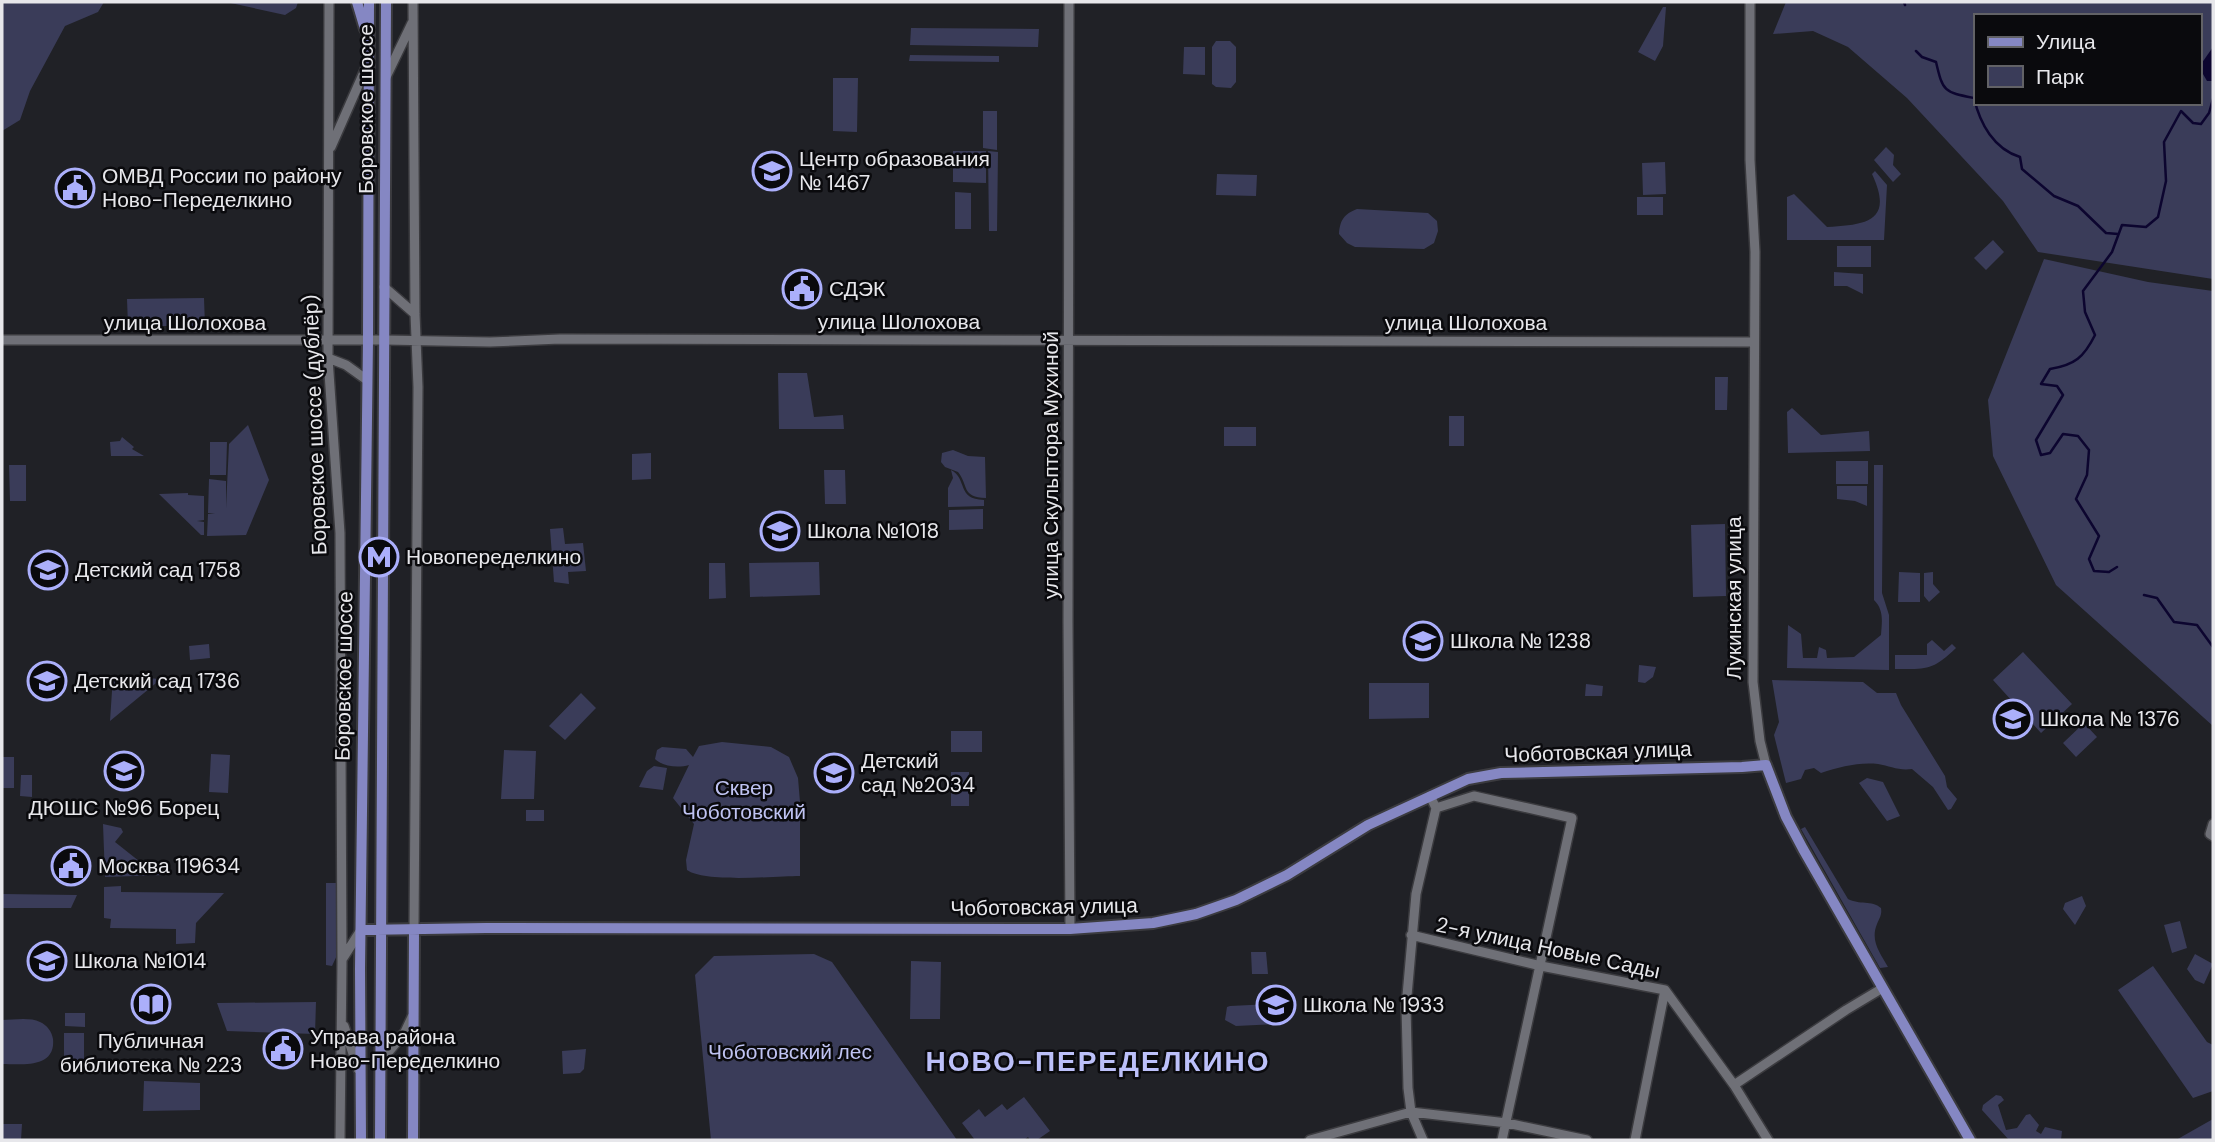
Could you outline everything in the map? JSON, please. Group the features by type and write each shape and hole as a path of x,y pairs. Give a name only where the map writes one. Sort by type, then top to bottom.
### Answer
{"main road":[{"path":"356,2 369,42"},
{"name":"Боровское шоссе","path":"361,1140 369,2"},
{"name":"Боровское шоссе","path":"380,1140 386,2"},
{"name":"Чоботовская улица","path":"361,930 1070,929 1153,923 1196,914 1236,900 1287,875 1368,825 1468,779 1501,773 1766,765"},
{"name":"Лукинская улица","path":"1766,765 1786,817 1881,989 1969,1140"},
{"path":"413,1140 414,930"}],"street":[{"name":"Боровское шоссе (дублёр)","path":"329,2 328,358 340,533 340,1140"},
{"path":"413,2 418,387 414,930"},
{"name":"улица Скульптора Мухиной","path":"1069,2 1070,929"},
{"name":"Лукинская улица","path":"1750,2 1754,342 1753,682 1760,741 1766,765"},
{"path":"385,79 413,20"},
{"path":"328,153 369,62"},
{"path":"384,287 415,314"},
{"name":"улица Шолохова","path":"2,340 1069,339 1754,342"},
{"path":"328,358 346,365 368,380"},
{"path":"1423,1140 1411,1112 1406,1007 1410,935 1416,894 1436,808 1430,796"},
{"path":"1436,808 1474,796 1572,818 1502,1140"},
{"path":"2213,824 2210,834 2213,836"},
{"path":"342,961 361,930"},
{"name":"2-я улица Новые Сады","path":"1410,935 1541,966 1665,990 1734,1085 1768,1140"},
{"path":"1734,1085 1881,989"},
{"path":"1635,1140 1665,990"},
{"path":"379,1064 405,1032 414,1008"},
{"path":"341,1018 362,1081"},
{"path":"1310,1140 1411,1112 1507,1123 1587,1140"}],"green space":[{"path":"2,2 104,2 98,12 65,26 30,91 20,120 2,131"},
{"path":"226,2 298,2 296,8 285,15"},
{"path":"1786,2 2213,2 2213,279 2038,252 2003,201 1907,98 1848,47 1813,31 1773,34"},
{"path":"1663,7 1666,7 1663,46 1655,61 1638,52"},
{"path":"911,28 1039,29 1038,47 910,45"},
{"path":"1216,41 1230,41 1236,47 1236,82 1231,88 1216,87 1212,84 1212,47"},
{"path":"1184,47 1205,47 1205,75 1183,74"},
{"path":"910,55 999,56 999,62 909,61"},
{"path":"833,78 858,78 857,132 833,131"},
{"path":"983,111 997,111 997,150 983,148"},
{"path":"1886,147 1894,155 1893,165 1901,174 1893,182 1874,160"},
{"path":"953,151 986,151 986,183 953,182"},
{"path":"988,151 998,152 997,231 989,231"},
{"path":"1665,162 1666,194 1643,195 1642,163"},
{"path":"1875,171 1887,185 1884,240 1787,240 1787,197 1794,194 1827,227 1865,222 1873,217 1880,202 1872,174"},
{"path":"1217,174 1257,175 1256,196 1216,195"},
{"path":"955,192 971,193 971,229 955,229"},
{"path":"1637,197 1663,197 1663,215 1637,215"},
{"path":"1357,209 1428,213 1437,221 1438,231 1434,243 1424,249 1355,247 1339,234 1344,218"},
{"path":"1993,240 2004,252 1986,270 1974,258"},
{"path":"1837,246 1871,246 1871,267 1837,267"},
{"path":"2044,259 2148,282 2213,291 2213,726 2056,585 1993,456 1988,400"},
{"path":"1834,272 1863,274 1863,294 1847,286 1834,286"},
{"path":"204,298 205,326 128,326 127,299"},
{"path":"778,373 807,373 814,417 843,415 844,429 779,429"},
{"path":"1715,377 1728,377 1727,410 1715,410"},
{"path":"1792,408 1821,435 1869,431 1870,451 1788,453 1787,412"},
{"path":"1449,416 1464,416 1464,446 1449,446"},
{"path":"248,425 269,480 246,535 207,536 208,514 215,514 208,513 209,479 226,481 226,508 229,444"},
{"path":"1224,427 1256,427 1256,446 1224,446"},
{"path":"122,437 134,447 132,449 144,456 111,456 110,442 120,441"},
{"path":"210,442 227,442 226,475 210,475"},
{"path":"953,450 968,456 985,457 986,498 969,493 958,472 945,467 941,462 942,453"},
{"path":"651,453 651,479 632,480 632,454"},
{"path":"1836,461 1868,461 1868,484 1836,484"},
{"path":"9,465 26,465 26,501 10,501"},
{"path":"1874,465 1883,465 1882,593 1889,615 1889,670 1787,668 1788,625 1801,634 1803,658 1817,658 1819,647 1826,650 1827,658 1854,657 1881,635 1881,612 1874,600"},
{"path":"824,470 845,470 846,504 825,504"},
{"path":"951,470 969,496 984,500 984,506 948,507 948,488 953,478"},
{"path":"1837,486 1867,486 1867,506 1855,501 1837,499"},
{"path":"188,493 204,496 204,520 197,521 204,522 204,535 159,494"},
{"path":"983,509 983,529 949,530 949,510"},
{"path":"1725,524 1726,596 1693,597 1691,525"},
{"path":"563,528 565,544 583,543 586,571 568,572 569,584 554,582 550,529"},
{"path":"819,562 820,595 750,597 749,563"},
{"path":"709,563 725,563 726,598 709,599"},
{"path":"1899,572 1920,573 1920,602 1898,602"},
{"path":"1933,572 1933,584 1940,592 1929,602 1924,596 1924,573"},
{"path":"1932,640 1944,651 1952,644 1956,648 1935,665 1895,669 1895,655 1927,655 1927,644"},
{"path":"209,644 210,658 190,660 189,646"},
{"path":"2023,652 2072,704 2041,733 1993,680"},
{"path":"1639,665 1656,667 1653,677 1645,683 1638,682"},
{"path":"113,676 161,679 110,721"},
{"path":"1772,680 1863,682 1877,693 1896,693 1945,776 1947,787 1957,799 1951,809 1948,810 1933,787 1912,769 1871,764 1849,765 1821,773 1814,768 1805,770 1801,779 1786,783 1774,735 1779,722"},
{"path":"1369,683 1429,683 1429,718 1369,719"},
{"path":"1586,684 1603,686 1602,696 1585,696"},
{"path":"581,693 596,708 565,740 549,726"},
{"path":"2084,723 2097,737 2076,757 2063,743"},
{"path":"951,731 982,731 982,752 951,752"},
{"name":"Сквер Чоботовский","path":"722,742 771,747 789,757 798,778 800,876 724,878 687,870 686,860 694,824 673,798 689,765 676,767 662,764 655,759 657,750 662,747 686,749 693,757 699,746"},
{"path":"504,750 536,751 534,799 501,799"},
{"path":"211,754 230,755 228,793 209,792"},
{"path":"2,757 14,757 14,788 2,788"},
{"path":"654,766 667,768 663,790 639,787 647,771"},
{"path":"951,772 969,772 969,806 951,806"},
{"path":"21,775 32,775 32,797 20,796"},
{"path":"1867,778 1883,782 1900,816 1887,821 1859,783"},
{"path":"526,810 544,810 544,821 526,821"},
{"path":"103,824 121,828 123,832 115,842 144,865 149,862 165,875 105,877"},
{"path":"1805,827 1848,899 1881,908 1875,936 1877,947 1888,967 1880,968 1801,829"},
{"path":"326,883 338,883 339,951 332,966 326,965"},
{"path":"121,886 121,892 224,893 196,923 195,943 176,944 176,929 110,928 111,919 104,918 104,887"},
{"path":"2,894 77,895 71,908 2,908"},
{"path":"2082,896 2086,906 2075,925 2063,909 2065,903"},
{"path":"2180,921 2187,948 2172,953 2164,925"},
{"path":"1251,952 1266,952 1268,974 1252,974"},
{"name":"Чоботовский лес","path":"814,954 832,962 957,1140 711,1140 695,975 714,956"},
{"path":"2195,954 2213,964 2204,984 2195,980 2187,969"},
{"path":"911,961 941,962 940,1019 910,1019"},
{"path":"2153,966 2207,1042 2213,1045 2213,1091 2193,1098 2118,990"},
{"path":"316,1002 315,1034 227,1031 217,1003"},
{"path":"1271,1004 1279,1009 1277,1024 1236,1026 1225,1020 1227,1007"},
{"path":"65,1013 85,1013 85,1027 65,1026"},
{"path":"2,1020 31,1020 45,1025 53,1039 49,1056 35,1063 2,1064"},
{"path":"64,1033 84,1033 84,1063 64,1063"},
{"path":"586,1049 584,1069 580,1073 563,1074 562,1051"},
{"path":"144,1081 200,1083 200,1110 143,1111"},
{"path":"1996,1095 2004,1100 1998,1105 2006,1130 2017,1128 2026,1115 2030,1114 2039,1125 2036,1131 2041,1134 2045,1127 2062,1131 2061,1140 2009,1140 1982,1110 1983,1105"},
{"path":"1024,1097 1050,1131 1037,1140 1030,1140 1028,1137 1024,1140 975,1140 962,1123 979,1109 985,1117 1002,1104 1007,1110"},
{"path":"2213,1119 2213,1140 2176,1140"},
{"path":"2,1124 22,1124 21,1140 2,1140"}],"shaded area":[{"path":"2213,47 2213,81 2207,81 2201,70 2201,64"}],"waterway":[{"path":"1916,51 1922,57 1936,62 1946,89 1974,98"},
{"path":"2117,567 2109,572 2094,571 2089,559 2099,536 2076,499 2087,475 2089,450 2078,436 2063,434 2050,453 2041,455 2036,440 2063,395 2057,386 2041,384 2050,369 2078,359 2091,343 2095,335 2085,312 2083,291 2112,252 2122,225 2146,227 2158,217 2166,181 2164,142 2181,111 2193,123 2201,124 2209,113 2213,99"},
{"path":"1976,105 1989,134 2003,148 2020,157 2022,169 2054,196 2078,206 2106,233 2118,234"},
{"path":"2144,595 2157,598 2174,622 2197,625 2213,647"}],"place":[{"name":"Центр образования № 1467","path":"772,171"},
{"name":"ОМВД России по району Ново-Переделкино","path":"75,188"},
{"name":"СДЭК","path":"802,289"},
{"name":"Школа №1018","path":"780,531"},
{"name":"Новопеределкино","path":"379,557"},
{"name":"Детский сад 1758","path":"48,570"},
{"name":"Школа № 1238","path":"1423,641"},
{"name":"Детский сад 1736","path":"47,681"},
{"name":"Школа № 1376","path":"2013,719"},
{"name":"ДЮШС №96 Борец","path":"124,771"},
{"name":"Детский сад №2034","path":"834,773"},
{"name":"Москва 119634","path":"71,866"},
{"name":"Школа №1014","path":"47,961"},
{"name":"Публичная библиотека № 223","path":"151,1004"},
{"name":"Школа № 1933","path":"1276,1005"},
{"name":"Управа района Ново-Переделкино","path":"283,1049"}],"district":[{"name":"НОВО-ПЕРЕДЕЛКИНО","path":"1098,1061"}]}
